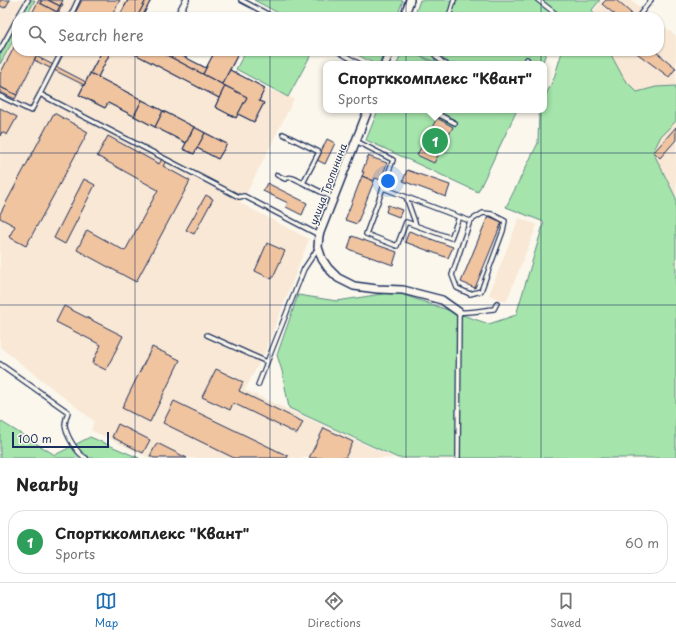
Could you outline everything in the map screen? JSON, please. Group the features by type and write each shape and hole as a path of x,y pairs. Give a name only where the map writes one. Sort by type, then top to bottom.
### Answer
{"street":[{"path":"180,12 186,0"},
{"path":"406,12 410,0"},
{"name":"улица Тропинина","path":"367,113 319,235 318,247 322,259 328,268 338,278 354,286 403,290 442,300 459,312"}],"lane":[{"path":"21,12 28,0"},
{"path":"72,12 78,0"},
{"path":"241,0 264,12"},
{"path":"450,12 454,0"},
{"path":"538,0 554,12"},
{"path":"642,12 651,0"},
{"path":"0,50 12,29"},
{"path":"0,96 30,111 59,56"},
{"path":"346,56 355,61"},
{"path":"437,58 441,61"},
{"path":"40,94 239,197 244,196 319,235"},
{"path":"436,113 455,123"},
{"path":"283,134 319,152 302,183"},
{"path":"356,141 393,160 366,234 397,246 406,222 451,238 459,217"},
{"path":"277,175 285,179 291,177 333,198"},
{"path":"383,188 470,221"},
{"path":"406,197 416,226"},
{"path":"483,213 492,214 505,221 503,231 481,291 470,294 457,288 452,275 470,221 483,213"},
{"path":"258,385 304,269 318,247"},
{"path":"458,458 459,312 470,313 494,309 497,303"},
{"path":"207,335 267,362"},
{"path":"0,364 68,412 65,425 70,440 82,456 86,458"}],"shaded area":[{"path":"0,0 151,0 145,12 12,12 12,56 183,56 206,68 212,56 235,56 230,70 265,88 294,99 240,203 309,239 265,352 245,390 394,458 149,458 91,430 94,421 0,347"},
{"path":"602,0 631,0 646,12 593,12"},
{"path":"664,26 676,36 676,206 610,56 664,56"},
{"path":"519,218 537,225 506,302 489,295"}],"green space":[{"path":"29,0 35,0 29,12 23,12"},
{"path":"254,0 403,0 399,12 277,12"},
{"path":"420,0 600,0 592,10 593,12 416,12"},
{"path":"12,31 12,42 0,64 0,54"},
{"path":"243,56 310,56 288,97 236,69"},
{"path":"360,56 382,56 380,61 369,61"},
{"path":"400,56 419,56 430,61 398,61"},
{"path":"422,56 545,56 543,61 433,61"},
{"path":"561,56 612,56 624,79 637,92 656,87 676,86 676,121 661,136 653,152 676,198 676,458 398,458 289,408 282,371 277,355 298,295 337,301 395,292 489,324 516,315 544,222 506,207 538,143 539,113 547,113 547,93 554,78"},
{"path":"377,113 516,113 478,192 366,140"},
{"path":"0,421 55,455 90,437 139,458 0,458"}],"building":[{"path":"0,0 10,0 5,8 0,6"},
{"path":"39,0 42,1 40,3 57,12 33,12"},
{"path":"42,0 48,0 60,6 57,12 40,3"},
{"path":"48,0 63,0 60,6"},
{"path":"82,0 120,0 114,12 76,12"},
{"path":"128,0 151,0 145,12 122,12"},
{"path":"128,0 146,0 140,12 122,12"},
{"path":"146,0 151,0 145,12 140,12"},
{"path":"606,0 616,0 630,12 612,12 602,4"},
{"path":"61,4 63,4 59,12 57,12"},
{"path":"12,51 12,56 36,56 17,95 0,87 0,74"},
{"path":"36,56 86,82 84,85 34,60"},
{"path":"99,56 108,56 98,77 227,144 218,159 197,148 194,154 183,149 186,143 108,103 105,108 79,95"},
{"path":"99,56 108,56 98,77 90,73"},
{"path":"139,56 183,56 206,68 212,56 237,56 230,70 265,88 259,101 264,103 254,122 238,114 236,118 215,107 219,98"},
{"path":"139,56 168,56 225,86 219,98"},
{"path":"169,56 183,56 206,68 203,74"},
{"path":"212,56 237,56 222,84 203,74"},
{"path":"641,56 661,56 676,68 669,77"},
{"path":"230,70 265,88 259,101 264,103 254,122 238,114 247,97 222,84"},
{"path":"90,73 142,100 134,116 108,103 105,108 79,95"},
{"path":"225,86 247,97 236,118 215,107"},
{"path":"0,87 17,95 15,99 0,92"},
{"path":"142,100 163,111 155,127 134,116"},
{"path":"0,108 17,117 7,135 2,132 0,136"},
{"path":"163,111 194,127 186,143 155,127"},
{"path":"54,113 88,132 26,246 9,237 15,226 0,218 0,214"},
{"path":"437,118 453,127 434,163 417,155"},
{"path":"194,127 205,133 194,154 183,149"},
{"path":"676,127 676,140 660,158 654,152"},
{"path":"205,133 227,144 218,159 197,148"},
{"path":"108,136 159,164 162,159 166,162 163,166 190,181 136,282 77,250 87,230 125,251 158,190 97,156"},
{"path":"327,139 335,143 325,164 317,160"},
{"path":"368,156 387,163 381,180 375,178 374,181 362,176"},
{"path":"407,170 450,185 446,197 403,181"},
{"path":"362,176 374,181 357,224 345,220"},
{"path":"84,179 95,185 65,244 54,238"},
{"path":"267,183 307,203 302,215 286,207 288,203 263,191"},
{"path":"206,195 213,199 194,234 186,230"},
{"path":"388,205 402,210 399,217 386,212"},
{"path":"488,216 502,222 475,288 461,282"},
{"path":"409,231 453,247 448,258 405,242"},
{"path":"352,236 397,252 393,265 348,249"},
{"path":"267,243 285,251 272,279 255,271"},
{"path":"64,306 123,336 106,370 92,363 101,345 56,322"},
{"path":"152,347 180,360 150,422 122,408"},
{"path":"216,369 243,382 239,391 303,422 297,434 233,403 230,410 202,397"},
{"path":"174,401 288,456 287,458 234,458 163,423"},
{"path":"118,424 150,440 143,453 112,437"},
{"path":"324,428 353,442 345,458 309,458"},
{"path":"157,443 187,458 154,458 150,456"}],"place":[{"name":"Спортккомплекс \"Квант\"","path":"435,141"}]}
